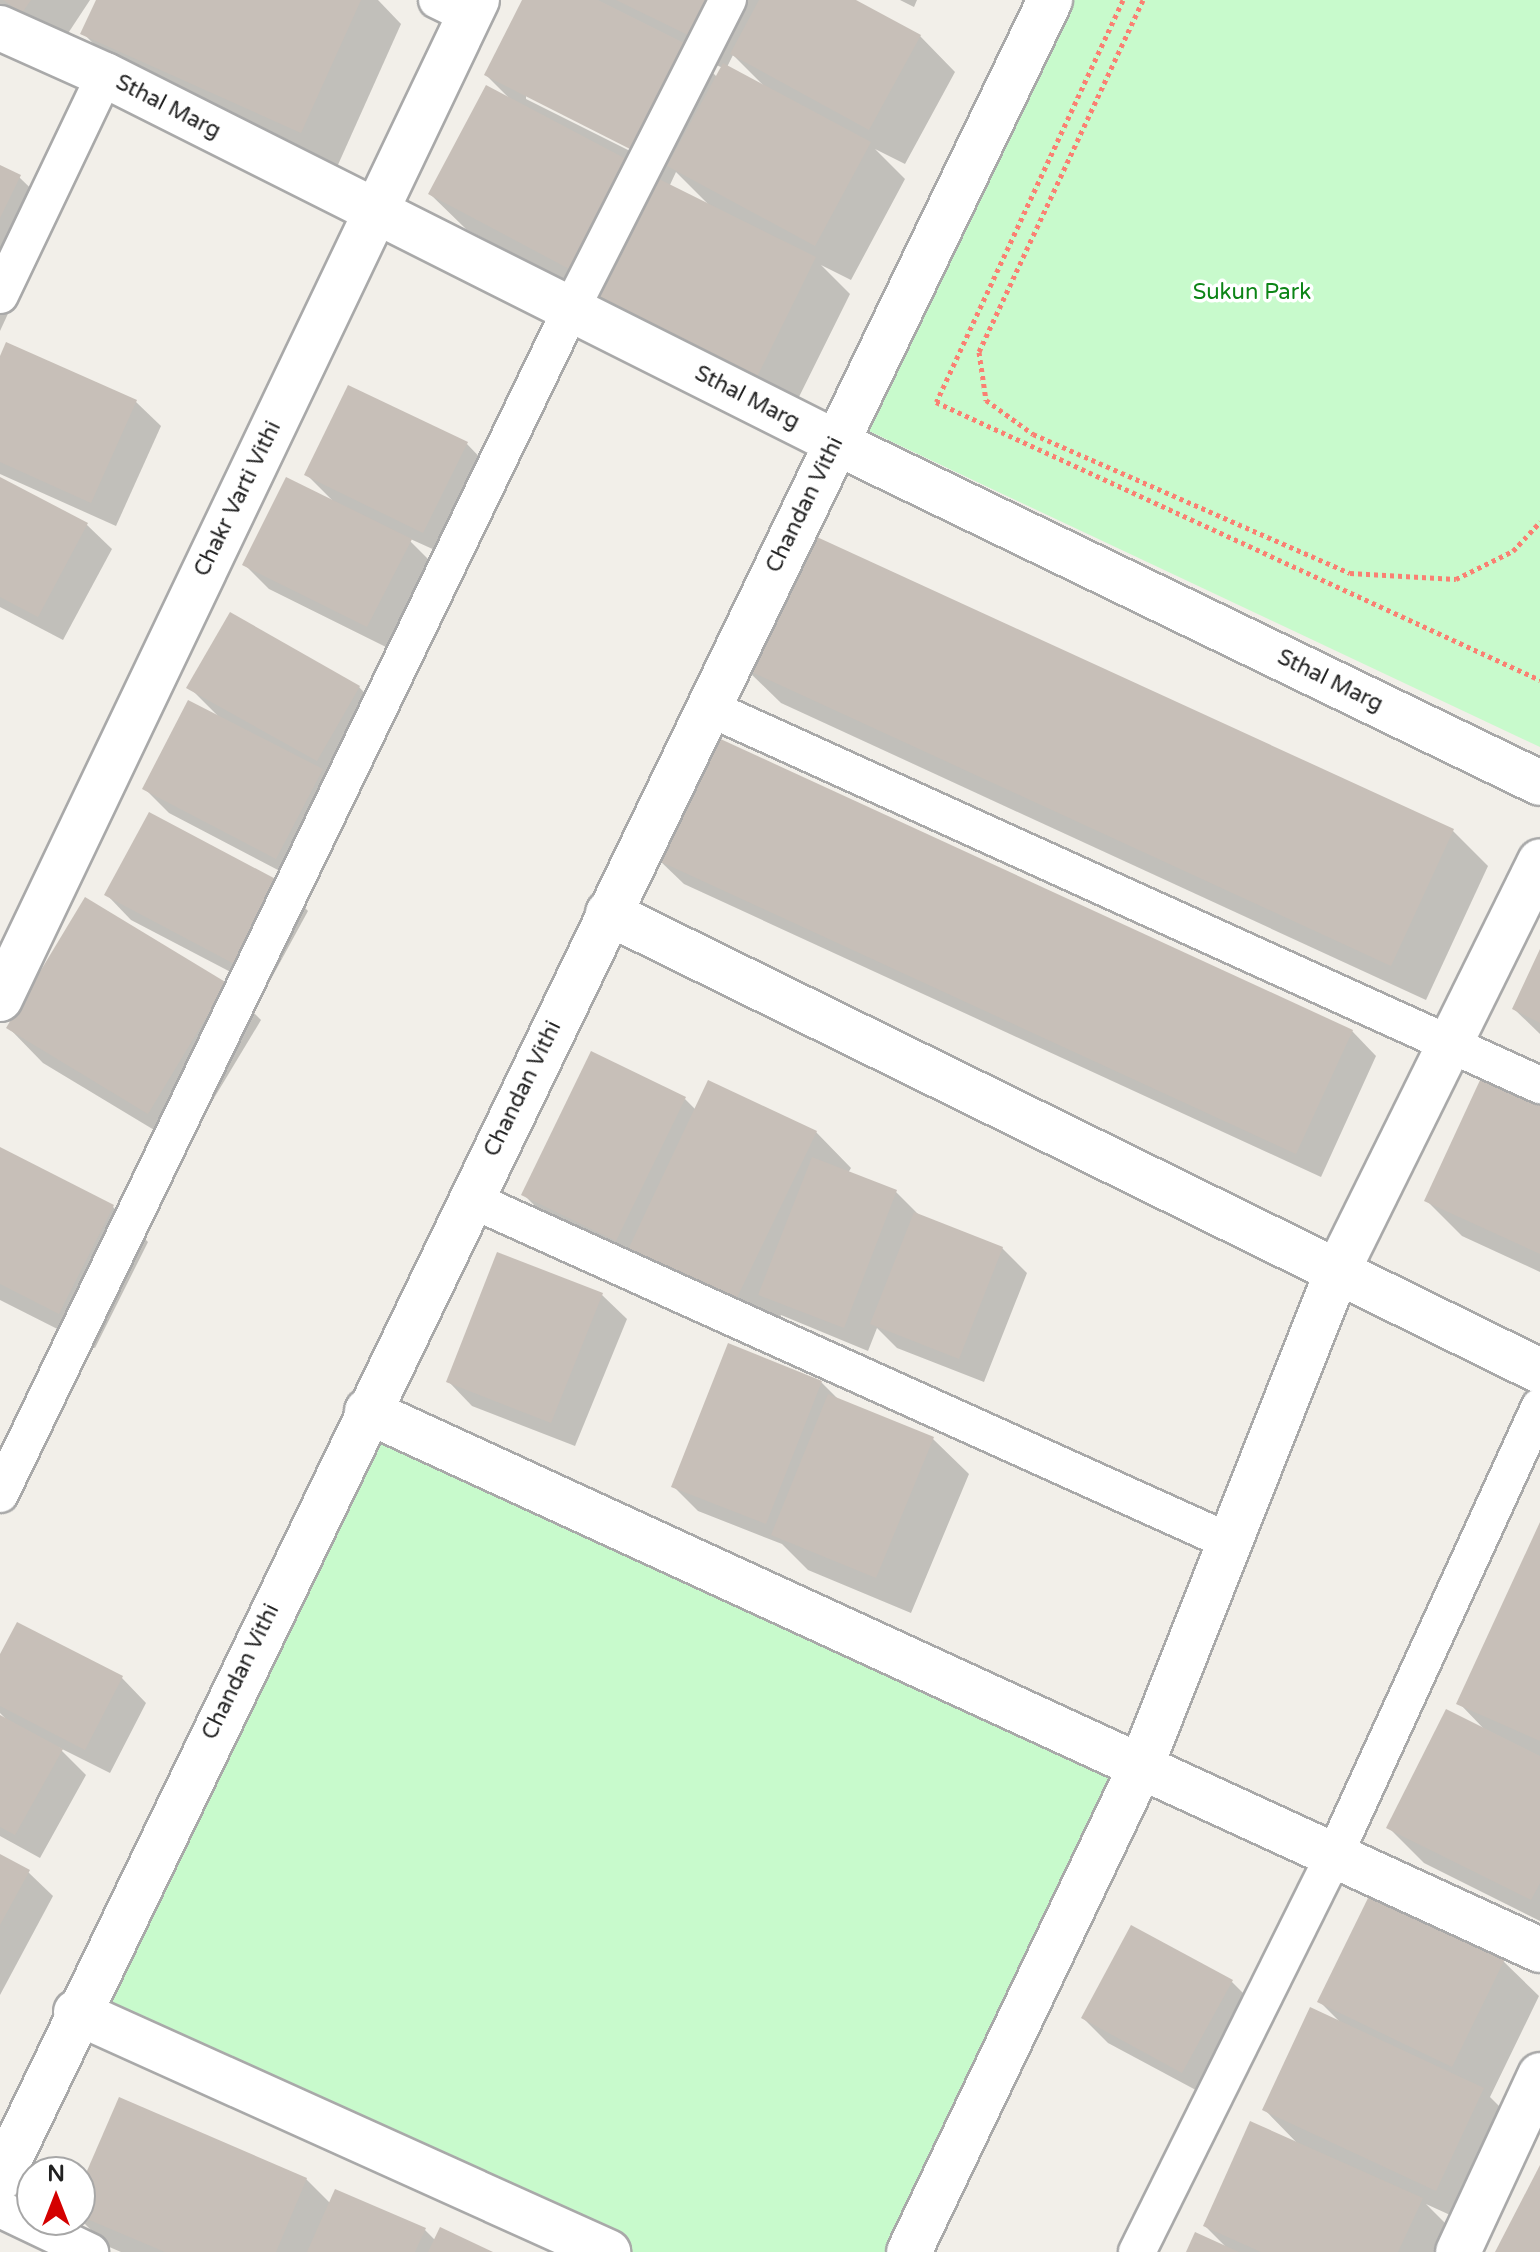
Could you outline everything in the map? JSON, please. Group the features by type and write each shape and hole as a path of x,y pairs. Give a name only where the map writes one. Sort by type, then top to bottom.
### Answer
{"street":[{"name":"Chandan Vithi","path":"0,2179 76,2012 1050,0"},
{"name":"Chakr Varti Vithi","path":"0,999 376,210 461,5"},
{"name":"Sthal Marg","path":"0,28 105,75 835,442 1540,783"},
{"path":"909,2252 1141,1766 1337,1272 1453,1045 1540,862"},
{"path":"608,913 1540,1371"},
{"path":"367,1411 1540,1950"},
{"path":"76,2012 608,2252"},
{"path":"1458,2252 1540,2075"}],"lane":[{"path":"0,1494 571,309 728,0"},
{"path":"0,295 105,75"},
{"path":"707,707 1540,1085"},
{"path":"470,1199 1230,1542"},
{"path":"1137,2252 1334,1856 1540,1407"},
{"path":"0,2209 90,2252"}],"path":[{"path":"1123,0 936,402 1540,680"},
{"path":"1143,0 979,352 986,400 1033,434 1350,573 1456,579 1513,551 1540,522"}],"green space":[{"name":"Sukun Park","path":"1074,0 1540,0 1540,747 869,431"},
{"path":"367,1411 1141,1766 909,2252 608,2252 76,2012"}],"building":[{"path":"3,0 31,0 22,13"},
{"path":"96,0 361,0 301,133 80,34"},
{"path":"522,0 598,0 688,45 634,151 484,75"},
{"path":"616,0 708,0 690,36"},
{"path":"759,0 856,0 921,35 869,130 730,54"},
{"path":"723,63 871,142 815,246 667,166"},
{"path":"486,85 630,161 571,270 428,194"},
{"path":"0,165 21,175 0,218"},
{"path":"655,177 816,257 755,381 593,301"},
{"path":"6,342 137,400 91,503 0,462 0,356"},
{"path":"348,385 468,442 423,533 304,475"},
{"path":"0,477 88,523 38,617 0,597"},
{"path":"286,477 412,539 367,627 242,565"},
{"path":"806,532 1454,829 1391,966 743,668"},
{"path":"230,612 360,686 317,761 186,688"},
{"path":"188,700 323,769 276,859 142,789"},
{"path":"714,736 1353,1030 1296,1154 657,860"},
{"path":"149,812 285,884 240,967 104,895"},
{"path":"85,897 227,983 148,1114 6,1028"},
{"path":"1540,949 1540,1023 1512,1009"},
{"path":"591,1051 686,1097 616,1241 521,1195"},
{"path":"1481,1078 1540,1105 1540,1254 1424,1201"},
{"path":"708,1080 817,1131 734,1304 626,1254"},
{"path":"0,1147 114,1205 59,1314 0,1284"},
{"path":"812,1157 897,1190 844,1328 758,1295"},
{"path":"914,1212 1003,1247 959,1359 870,1324"},
{"path":"497,1252 603,1293 551,1423 446,1382"},
{"path":"728,1343 822,1381 766,1524 671,1487"},
{"path":"828,1394 934,1437 876,1578 771,1535"},
{"path":"1540,1522 1540,1741 1456,1704"},
{"path":"17,1622 123,1676 85,1750 0,1706 0,1654"},
{"path":"1446,1709 1540,1756 1540,1883 1531,1900 1386,1828"},
{"path":"0,1715 63,1749 15,1835 0,1827"},
{"path":"0,1854 30,1870 0,1925"},
{"path":"1370,1894 1505,1959 1452,2067 1317,2002"},
{"path":"1131,1925 1233,1980 1182,2073 1081,2018"},
{"path":"1310,2007 1484,2088 1436,2191 1262,2110"},
{"path":"119,2097 307,2178 276,2252 165,2252 96,2223 96,2156 93,2156"},
{"path":"1250,2121 1423,2198 1398,2252 1261,2252 1203,2226"},
{"path":"1540,2165 1540,2252 1495,2252"},
{"path":"335,2189 426,2228 415,2252 307,2252"},
{"path":"440,2227 493,2252 428,2252"},
{"path":"1195,2232 1239,2252 1186,2252"}]}
